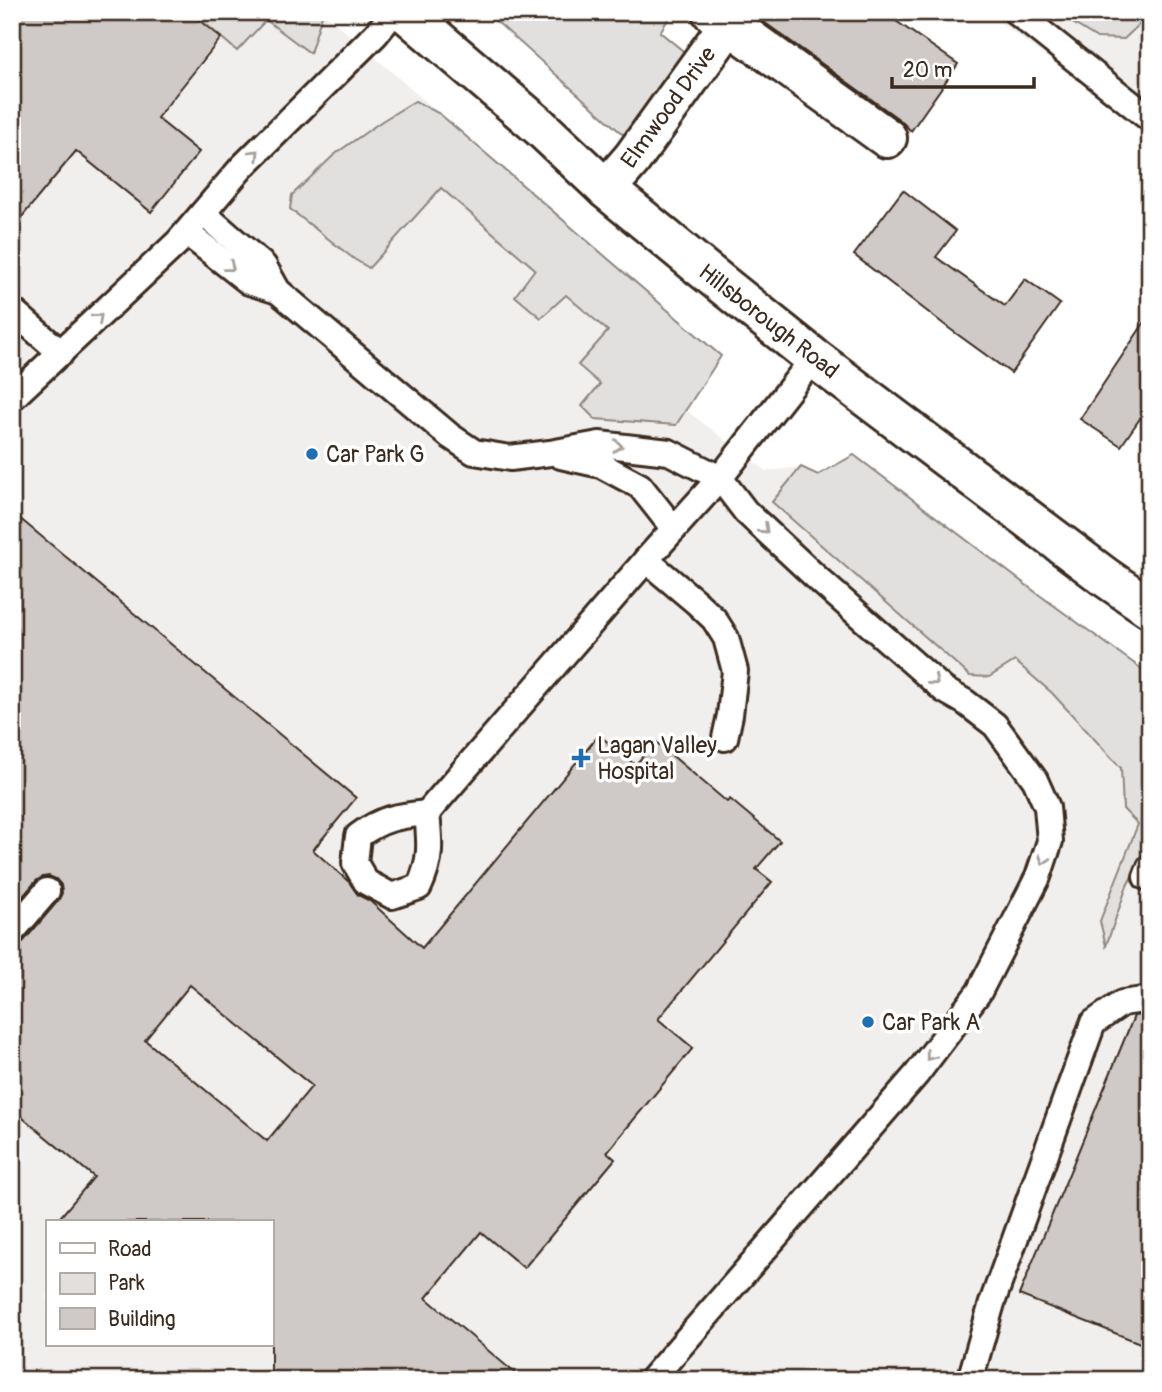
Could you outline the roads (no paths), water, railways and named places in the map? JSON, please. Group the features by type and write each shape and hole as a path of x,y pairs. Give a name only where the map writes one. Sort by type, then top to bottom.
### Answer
{"main road":[{"name":"Hillsborough Road","path":"405,12 540,127 606,189 814,358 1150,608"},
{"name":"Elmwood Drive","path":"606,189 632,159 720,18 887,138"}],"lane":[{"path":"12,398 187,233 242,167 376,34 394,12"},
{"path":"1016,12 1150,119"},
{"path":"203,213 264,266 278,291 450,436 474,452 510,458 598,444 669,452 720,478 746,512 818,579 944,690 995,725 1035,780 1047,807 1050,841 1038,877 979,992 916,1075 651,1380"},
{"path":"187,233 249,282 278,291"},
{"path":"12,310 61,353"},
{"path":"427,813 720,478 814,358"},
{"path":"550,453 601,465 640,486 674,529"},
{"path":"646,560 714,619 726,638 735,671 725,738"},
{"path":"12,932 47,891"},
{"path":"970,1380 992,1303 1093,1023 1122,1003 1150,999"}],"place":[{"name":"Car Park G","path":"312,454"},
{"name":"Lagan Valley Hospital","path":"581,758"},
{"name":"Car Park A","path":"868,1022"}]}
